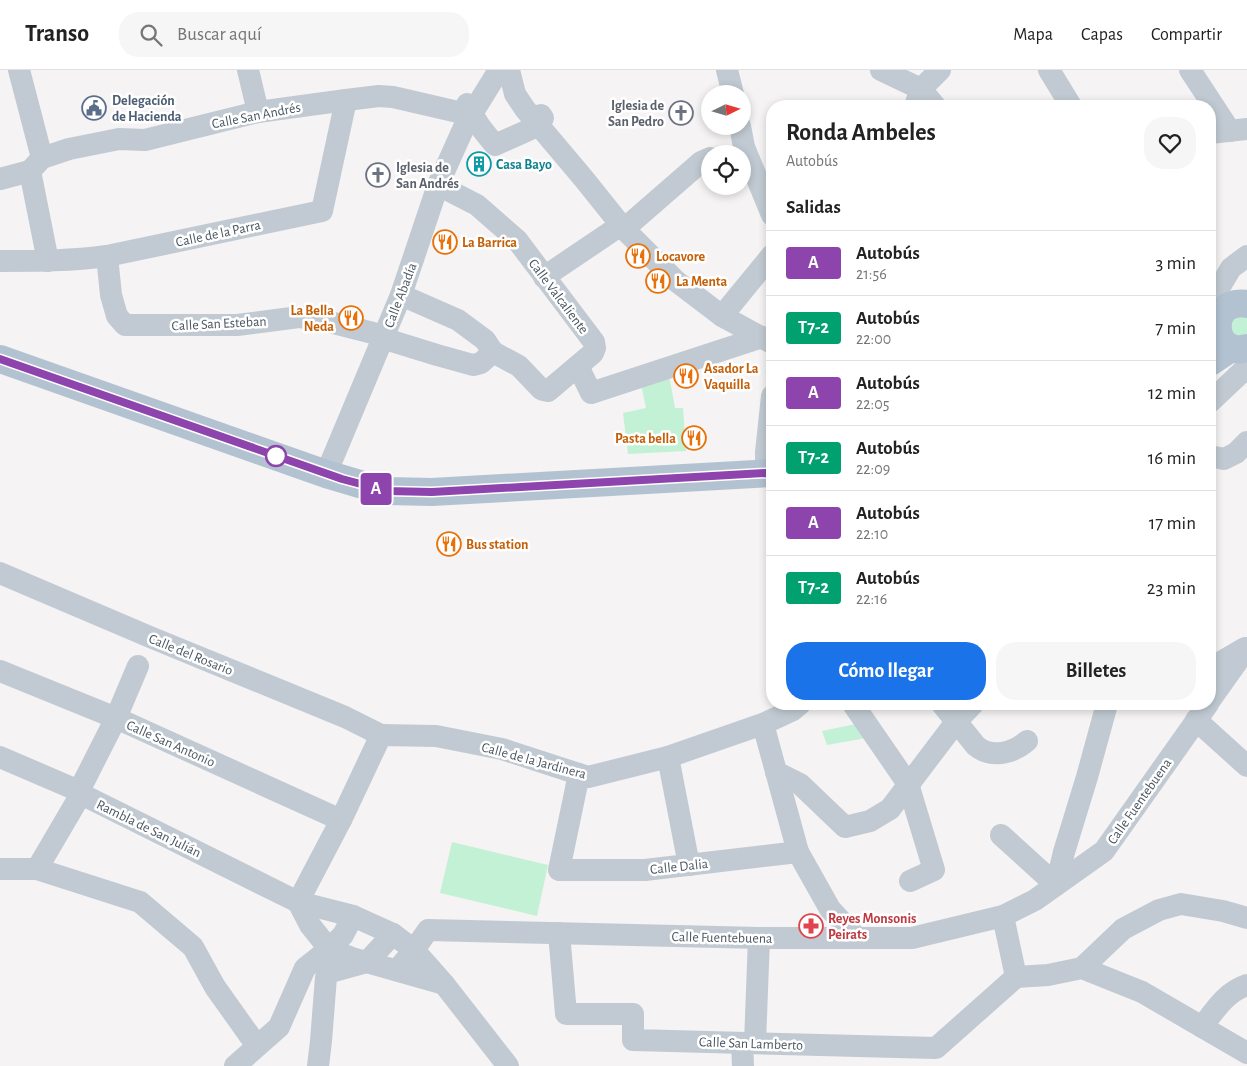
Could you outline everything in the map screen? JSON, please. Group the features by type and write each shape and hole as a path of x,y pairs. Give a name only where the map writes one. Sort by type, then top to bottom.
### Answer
{"main road":[{"path":"1229,296 1234,304 1222,311 1217,324 1232,351"},
{"path":"0,359 326,474 387,491 432,492 766,474"}],"street":[{"path":"19,70 36,164 48,260"},
{"path":"248,70 258,112"},
{"path":"482,70 466,103 471,115 495,145 534,128 543,118 529,95 524,70"},
{"name":"Calle Abadía","path":"326,474 401,295 438,185 465,125 499,70"},
{"path":"509,70 515,94 525,109 623,227 676,281 722,316 766,339"},
{"path":"727,70 730,85"},
{"path":"881,70 918,98 940,70"},
{"path":"1049,70 1067,100"},
{"path":"1190,70 1209,100"},
{"name":"Calle San Andrés","path":"0,179 68,149 119,139 145,140 258,112 346,100 379,96 393,97 471,115"},
{"name":"Calle de la Parra","path":"0,261 107,256 322,211 346,100"},
{"path":"1216,111 1229,131"},
{"path":"736,142 766,204"},
{"path":"544,277 623,227 701,162"},
{"name":"Calle Valcaliente","path":"438,185 477,205 517,240 594,342 595,348 578,366 548,391 543,390 519,366 492,352"},
{"name":"Calle San Esteban","path":"107,256 111,295 117,316 125,325 237,325 299,317 322,320 373,333 382,338"},
{"path":"1229,296 1231,268 1247,256"},
{"path":"722,316 766,262"},
{"path":"382,338 473,365 481,363 492,352 485,340 458,320 401,295"},
{"path":"578,366 591,393 766,340"},
{"path":"1216,388 1232,351"},
{"path":"1216,457 1224,459 1236,453 1247,442"},
{"name":"Calle del Rosario","path":"0,573 345,717 381,735"},
{"path":"1216,663 1247,648"},
{"path":"1216,692 1247,648"},
{"path":"37,868 80,793 116,718 138,666"},
{"name":"Calle San Antonio","path":"0,671 116,718 341,820"},
{"name":"Calle de la Jardinera","path":"381,735 436,736 502,749 588,777 668,757 763,724 792,710"},
{"path":"857,710 908,784 934,870 910,881"},
{"path":"947,710 976,746 991,754 1011,751 1027,741"},
{"path":"776,772 800,784 845,827 870,821 890,809 956,722 967,710"},
{"path":"1001,835 1056,885 1105,710"},
{"path":"1202,712 1247,766"},
{"name":"Calle Fuentebuena","path":"397,970 428,930 759,938 912,938 1003,916 1035,900 1104,850 1202,712"},
{"path":"763,724 798,852 830,909 857,938"},
{"path":"381,735 341,820 298,902 310,925 329,949 352,958 444,984"},
{"name":"Rambla de San Julián","path":"0,757 80,793 298,902 353,916 393,934 414,950 444,984 502,1064"},
{"path":"668,757 689,865"},
{"name":"Calle Dalia","path":"579,774 559,870 645,870 798,852"},
{"path":"0,869 37,868 140,902 193,947 215,987 257,1046"},
{"path":"1003,916 1016,977 1048,975 1082,968 1123,929 1159,910 1181,904 1223,911 1247,918"},
{"path":"235,1066 279,1027 305,968 343,935 353,916"},
{"name":"Calle San Lamberto","path":"559,933 566,1014 633,1014 633,1040 749,1043 940,1057 1016,977"},
{"path":"318,1066 326,977 331,972 367,962 393,934"},
{"path":"743,1066 749,1043 759,938"},
{"path":"1082,968 1142,992 1247,1053"},
{"path":"1202,1027 1224,998 1238,988 1247,985"}],"green space":[{"path":"1247,317 1247,336 1235,337 1228,324 1232,318"},
{"path":"669,375 675,408 683,408 686,451 628,454 623,413 646,408 641,384"},
{"path":"856,724 866,738 827,745 822,731"},
{"path":"452,842 548,865 537,916 440,893"}],"bus line":[{"name":"A","path":"0,359 326,474 387,491 432,492 766,473"}],"place":[{"name":"Delegación de Hacienda","path":"94,108"},
{"name":"Iglesia de San Pedro","path":"681,113"},
{"name":"Casa Bayo","path":"479,164"},
{"name":"Iglesia de San Andrés","path":"378,175"},
{"name":"La Barrica","path":"445,242"},
{"name":"Locavore","path":"638,256"},
{"name":"La Menta","path":"658,281"},
{"name":"La Bella Neda","path":"351,318"},
{"name":"Asador La Vaquilla","path":"686,376"},
{"name":"Pasta bella","path":"694,438"},
{"name":"Bus station","path":"449,544"},
{"name":"Reyes Monsonis Peirats","path":"811,926"}]}
